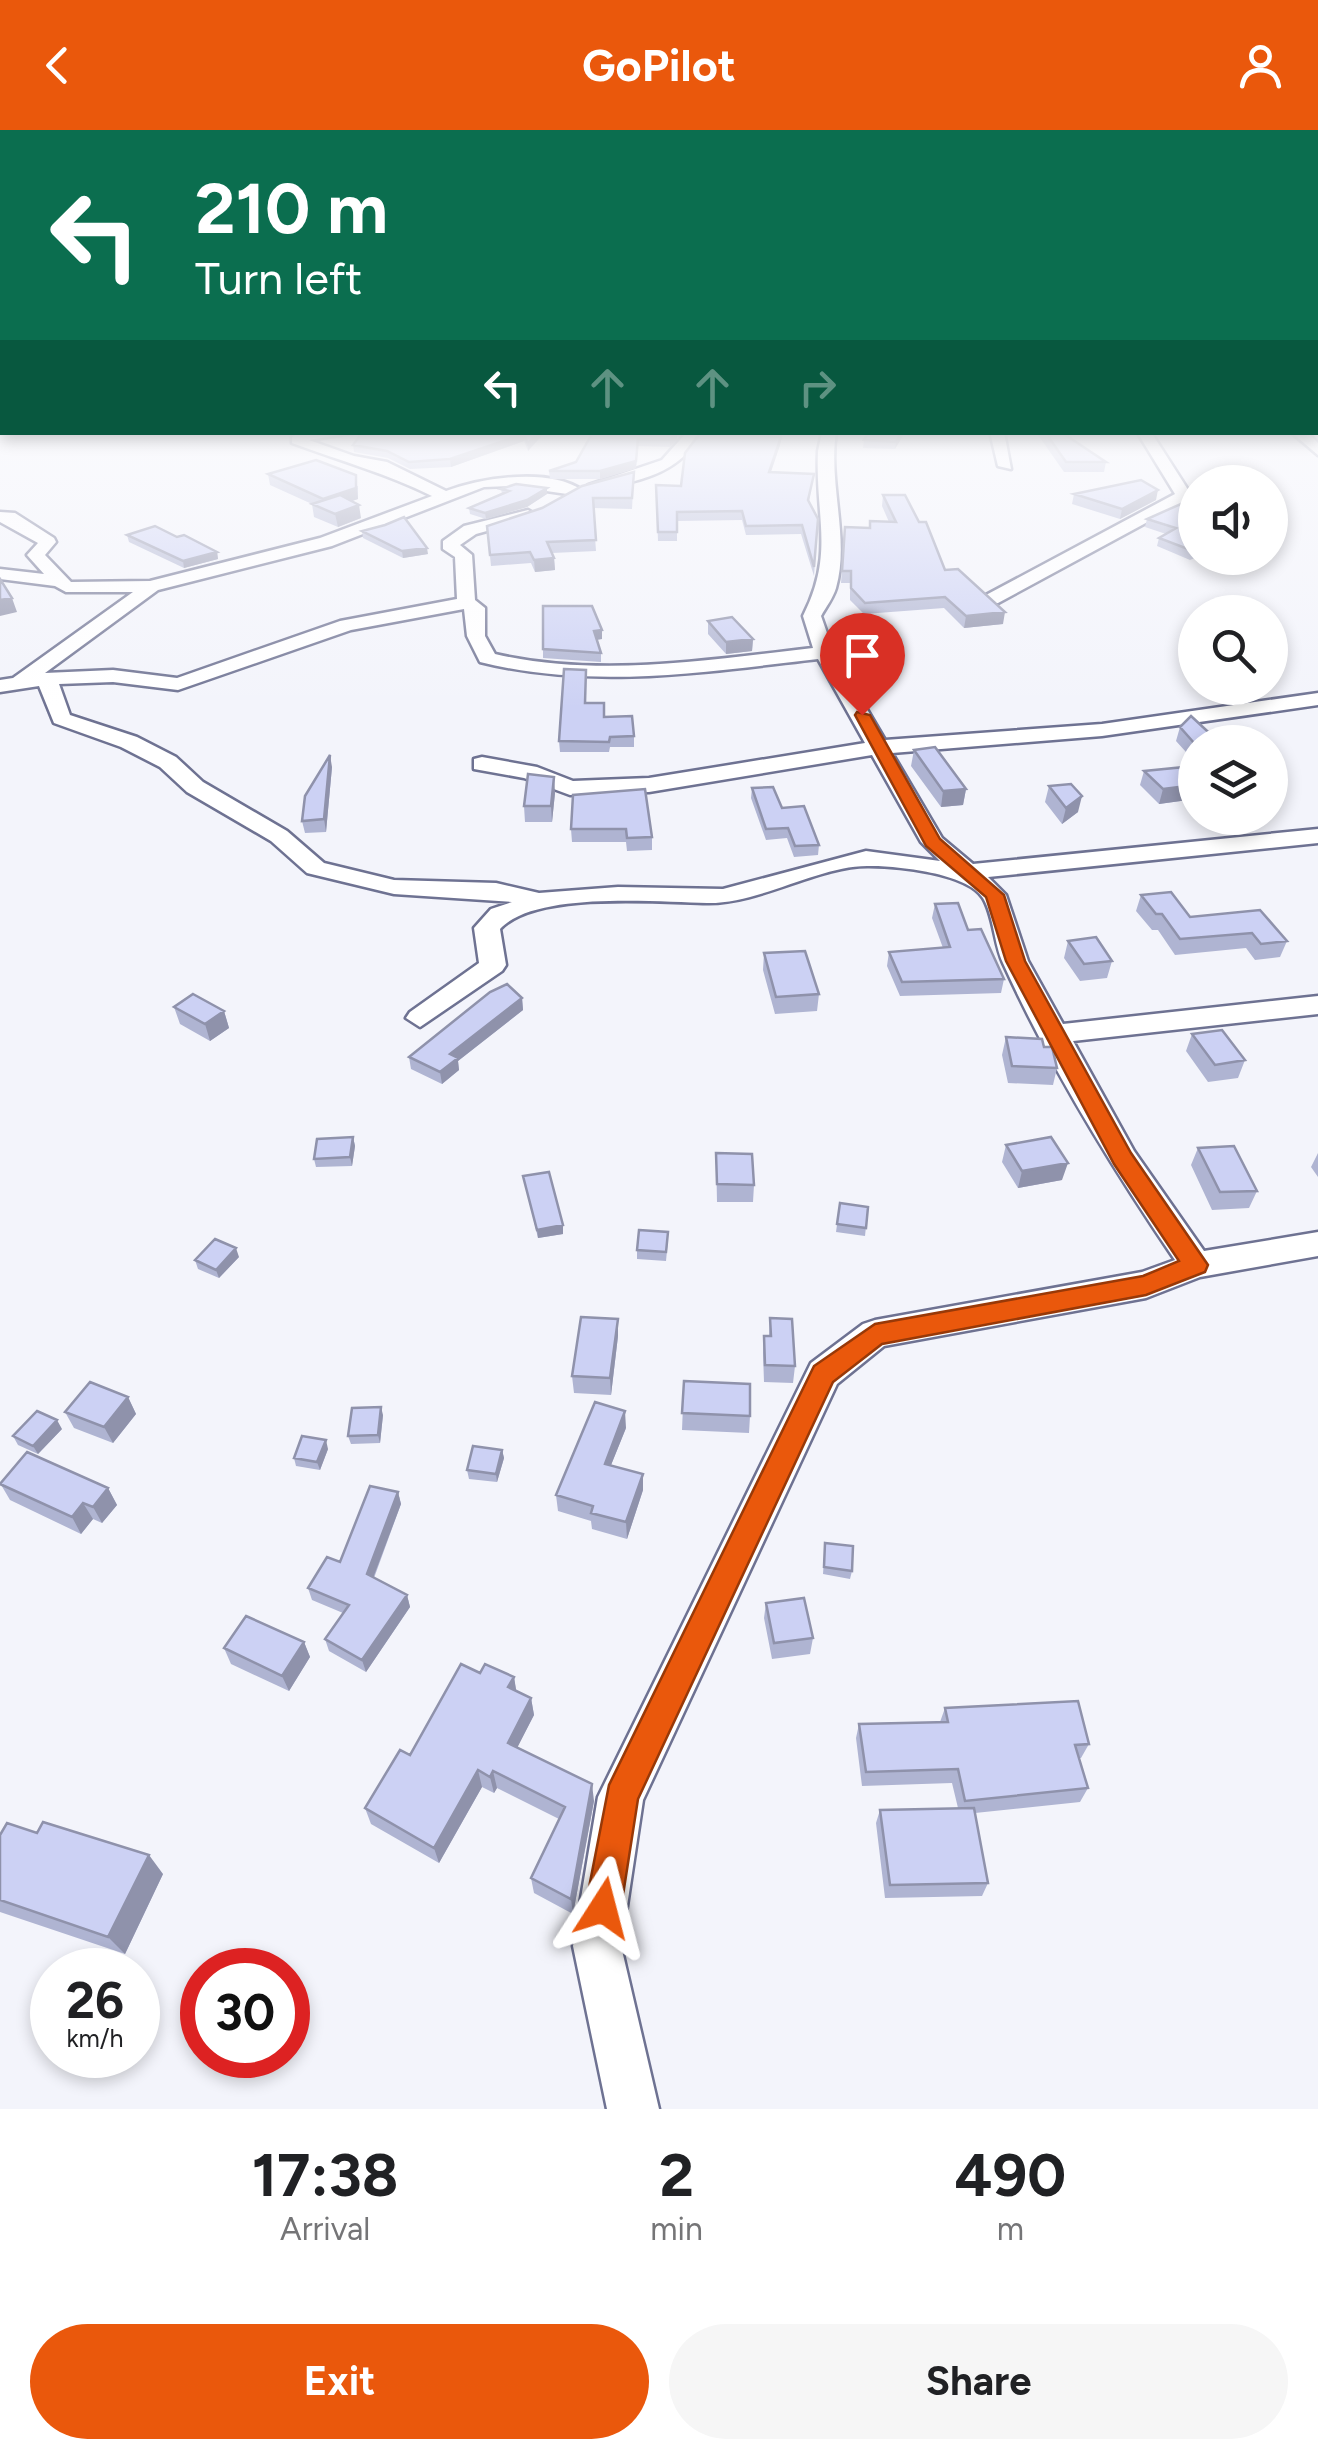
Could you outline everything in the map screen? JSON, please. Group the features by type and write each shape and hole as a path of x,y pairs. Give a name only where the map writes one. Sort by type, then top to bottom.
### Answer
{"street":[{"path":"20,523 48,542 36,555 57,581"},
{"path":"0,574 57,581 81,590 152,586 326,542 372,523"},
{"path":"466,603 463,555 449,545 454,539 503,523"},
{"path":"827,523 826,590 812,616 824,653 882,746 932,842 994,895 1016,961 1122,1158 1196,1265"},
{"path":"992,598 1133,523"},
{"path":"20,682 152,586"},
{"path":"0,686 47,678 113,676 178,684 347,625 466,603 476,608 476,636 487,658 534,670 660,671 824,653"},
{"path":"47,678 61,719 129,742 168,762 195,787 279,836 316,868 394,887 496,890 539,901"},
{"path":"482,764 529,772 570,788 649,785 882,746 1102,730 1318,699"},
{"path":"420,1018 435,999 480,978 493,965 488,928 492,920 539,901 618,894 723,896 866,858 968,872 1318,836"},
{"path":"1055,1034 1318,1005"},
{"path":"633,2109 597,1946 621,1797 824,1374 875,1334 1146,1285 1196,1265 1318,1244"}],"building":[{"path":"409,523 427,548 402,551 362,531"},
{"path":"595,523 596,540 547,542 554,558 534,560 530,552 490,555 487,526"},
{"path":"658,523 677,523 677,532 658,532"},
{"path":"818,523 814,567 802,525 746,526"},
{"path":"870,523 927,523 945,570 958,569 1005,612 966,616 945,597 865,603 851,588 851,571 842,571 845,527 870,528"},
{"path":"1161,523 1178,523 1178,545 1159,538 1176,528"},
{"path":"155,526 217,552 183,561 127,535"},
{"path":"0,579 12,598 0,600"},
{"path":"543,606 592,606 602,630 594,631 601,653 543,649"},
{"path":"732,617 753,639 726,642 708,621"},
{"path":"564,669 586,670 585,703 604,703 604,717 632,716 634,736 610,737 609,742 559,741"},
{"path":"1191,716 1201,725 1182,725"},
{"path":"935,747 966,789 943,791 914,750"},
{"path":"330,755 324,819 302,821 305,796"},
{"path":"1178,768 1178,787 1163,789 1144,771"},
{"path":"528,774 554,777 551,806 524,806"},
{"path":"1071,784 1082,796 1066,808 1049,786"},
{"path":"773,787 782,808 804,806 819,845 795,846 788,828 766,829 752,788"},
{"path":"645,789 652,837 627,838 626,829 571,829 573,795"},
{"path":"1171,892 1190,917 1260,910 1287,941 1261,944 1252,933 1180,939 1162,914 1156,914 1141,895"},
{"path":"958,903 968,930 981,929 1004,979 902,982 889,952 950,947 935,904"},
{"path":"1096,937 1112,961 1084,964 1068,941"},
{"path":"805,951 819,994 776,997 764,953"},
{"path":"507,984 522,998 450,1054 458,1058 440,1072 409,1057 490,992"},
{"path":"193,994 224,1011 205,1024 174,1007"},
{"path":"1222,1030 1245,1060 1215,1065 1192,1034"},
{"path":"1006,1037 1042,1039 1044,1047 1052,1047 1057,1068 1012,1066"},
{"path":"353,1137 350,1157 314,1159 317,1139"},
{"path":"1051,1137 1068,1163 1022,1171 1006,1145"},
{"path":"1234,1146 1257,1191 1220,1192 1198,1148"},
{"path":"716,1153 752,1154 754,1185 717,1184"},
{"path":"549,1172 563,1225 537,1230 523,1176"},
{"path":"840,1203 868,1207 866,1228 837,1224"},
{"path":"639,1230 668,1232 666,1252 637,1250"},
{"path":"215,1239 236,1248 216,1270 195,1260"},
{"path":"581,1317 618,1319 610,1378 572,1376"},
{"path":"770,1318 792,1319 795,1366 765,1365 764,1336 771,1336"},
{"path":"684,1381 750,1384 750,1416 682,1413"},
{"path":"90,1382 128,1397 104,1427 65,1412"},
{"path":"595,1402 625,1411 605,1464 643,1474 626,1522 591,1513 593,1506 556,1495"},
{"path":"381,1407 378,1435 348,1436 352,1408"},
{"path":"37,1411 57,1420 33,1446 13,1436"},
{"path":"302,1436 326,1440 317,1462 294,1458"},
{"path":"473,1446 502,1450 496,1474 467,1470"},
{"path":"27,1452 108,1488 93,1507 83,1503 72,1517 0,1484"},
{"path":"370,1486 398,1492 367,1574 407,1595 362,1660 325,1639 349,1605 308,1588 327,1557 340,1562"},
{"path":"825,1543 853,1546 852,1571 824,1567"},
{"path":"804,1598 813,1638 774,1643 766,1603"},
{"path":"246,1616 304,1642 282,1676 224,1648"},
{"path":"461,1664 480,1673 485,1664 514,1677 508,1687 531,1698 508,1743 592,1784 571,1899 531,1878 565,1807 493,1771 490,1777 478,1770 434,1848 365,1808 400,1750 410,1755"},
{"path":"1078,1701 1089,1744 1075,1745 1088,1788 965,1801 958,1769 866,1772 859,1724 948,1722 945,1708"},
{"path":"974,1808 988,1883 890,1885 880,1810"},
{"path":"43,1822 149,1855 108,1937 0,1900 0,1835 7,1823 37,1833"}],"route":[{"path":"603,1908 621,1797 824,1374 875,1334 1146,1285 1196,1265 1122,1158 1016,961 994,895 932,842 862,715"}]}
